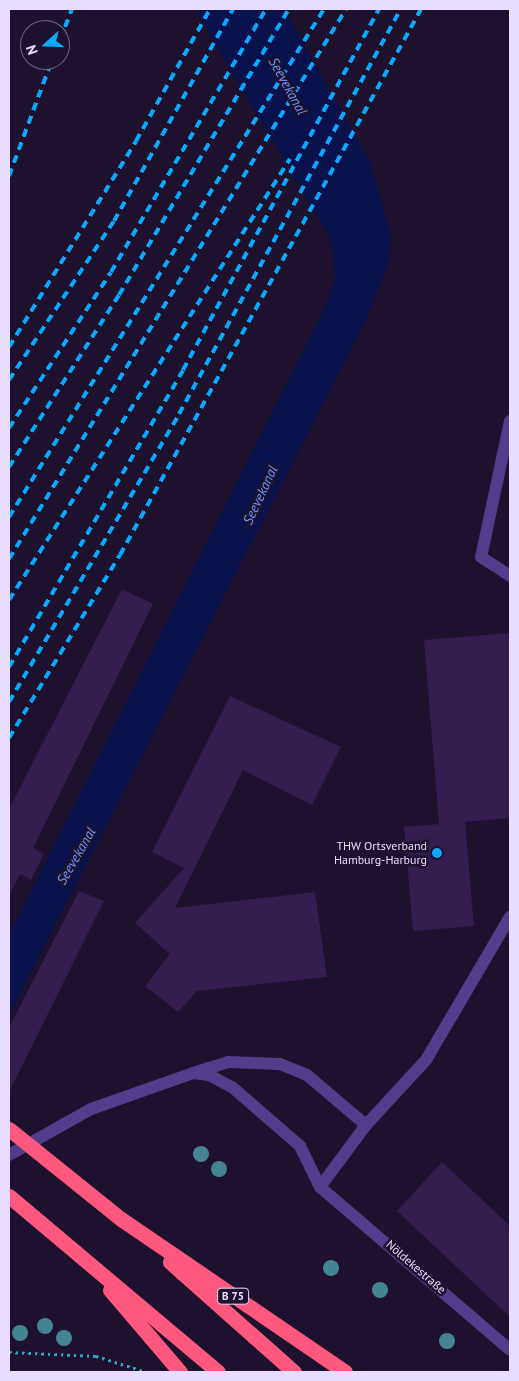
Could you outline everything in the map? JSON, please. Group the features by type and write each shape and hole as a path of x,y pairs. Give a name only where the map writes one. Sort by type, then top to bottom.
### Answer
{"highway":[{"name":"B 75","path":"9,1129 121,1219 294,1372"},
{"path":"9,1196 218,1372"},
{"name":"B 75","path":"121,1219 344,1372"},
{"path":"80,1254 180,1372"}],"street":[{"path":"510,421 481,557 510,576"},
{"path":"194,1073 209,1075 232,1087 300,1146 320,1187 366,1125 426,1060 510,917"},
{"path":"9,1155 91,1109 228,1062 280,1064 307,1075 366,1125"},
{"name":"Nöldekestraße","path":"320,1187 510,1350"}],"path":[{"path":"9,1352 96,1356 147,1372"}],"water":[{"name":"Seevekanal","path":"195,9 284,9 370,162 391,234 389,263 366,320 9,1015 9,935 321,315 335,281 333,253 326,231"}],"building":[{"path":"122,589 153,604 33,848 44,854 31,880 20,874 9,897 9,809"},
{"path":"510,633 510,818 465,822 474,926 413,931 404,827 439,824 424,640"},
{"path":"230,696 341,747 312,805 243,770 175,908 315,892 327,977 197,991 178,1012 145,986 170,954 135,923 184,868 152,852"},
{"path":"79,891 104,901 9,1092 9,1028"},
{"path":"442,1162 510,1226 510,1317 397,1211"}],"railway":[{"path":"68,20 72,9"},
{"path":"9,347 136,141 210,9"},
{"path":"9,380 114,221 233,9"},
{"path":"9,428 111,272 266,9"},
{"path":"9,467 119,295 289,9"},
{"path":"9,517 324,9"},
{"path":"9,559 346,9"},
{"path":"9,667 183,370 379,9"},
{"path":"9,702 179,414 401,9"},
{"path":"9,738 120,555 421,9"},
{"path":"9,176 48,70"},
{"path":"9,600 290,159"}],"place":[{"name":"THW Ortsverband Hamburg-Harburg","path":"437,853"}]}
